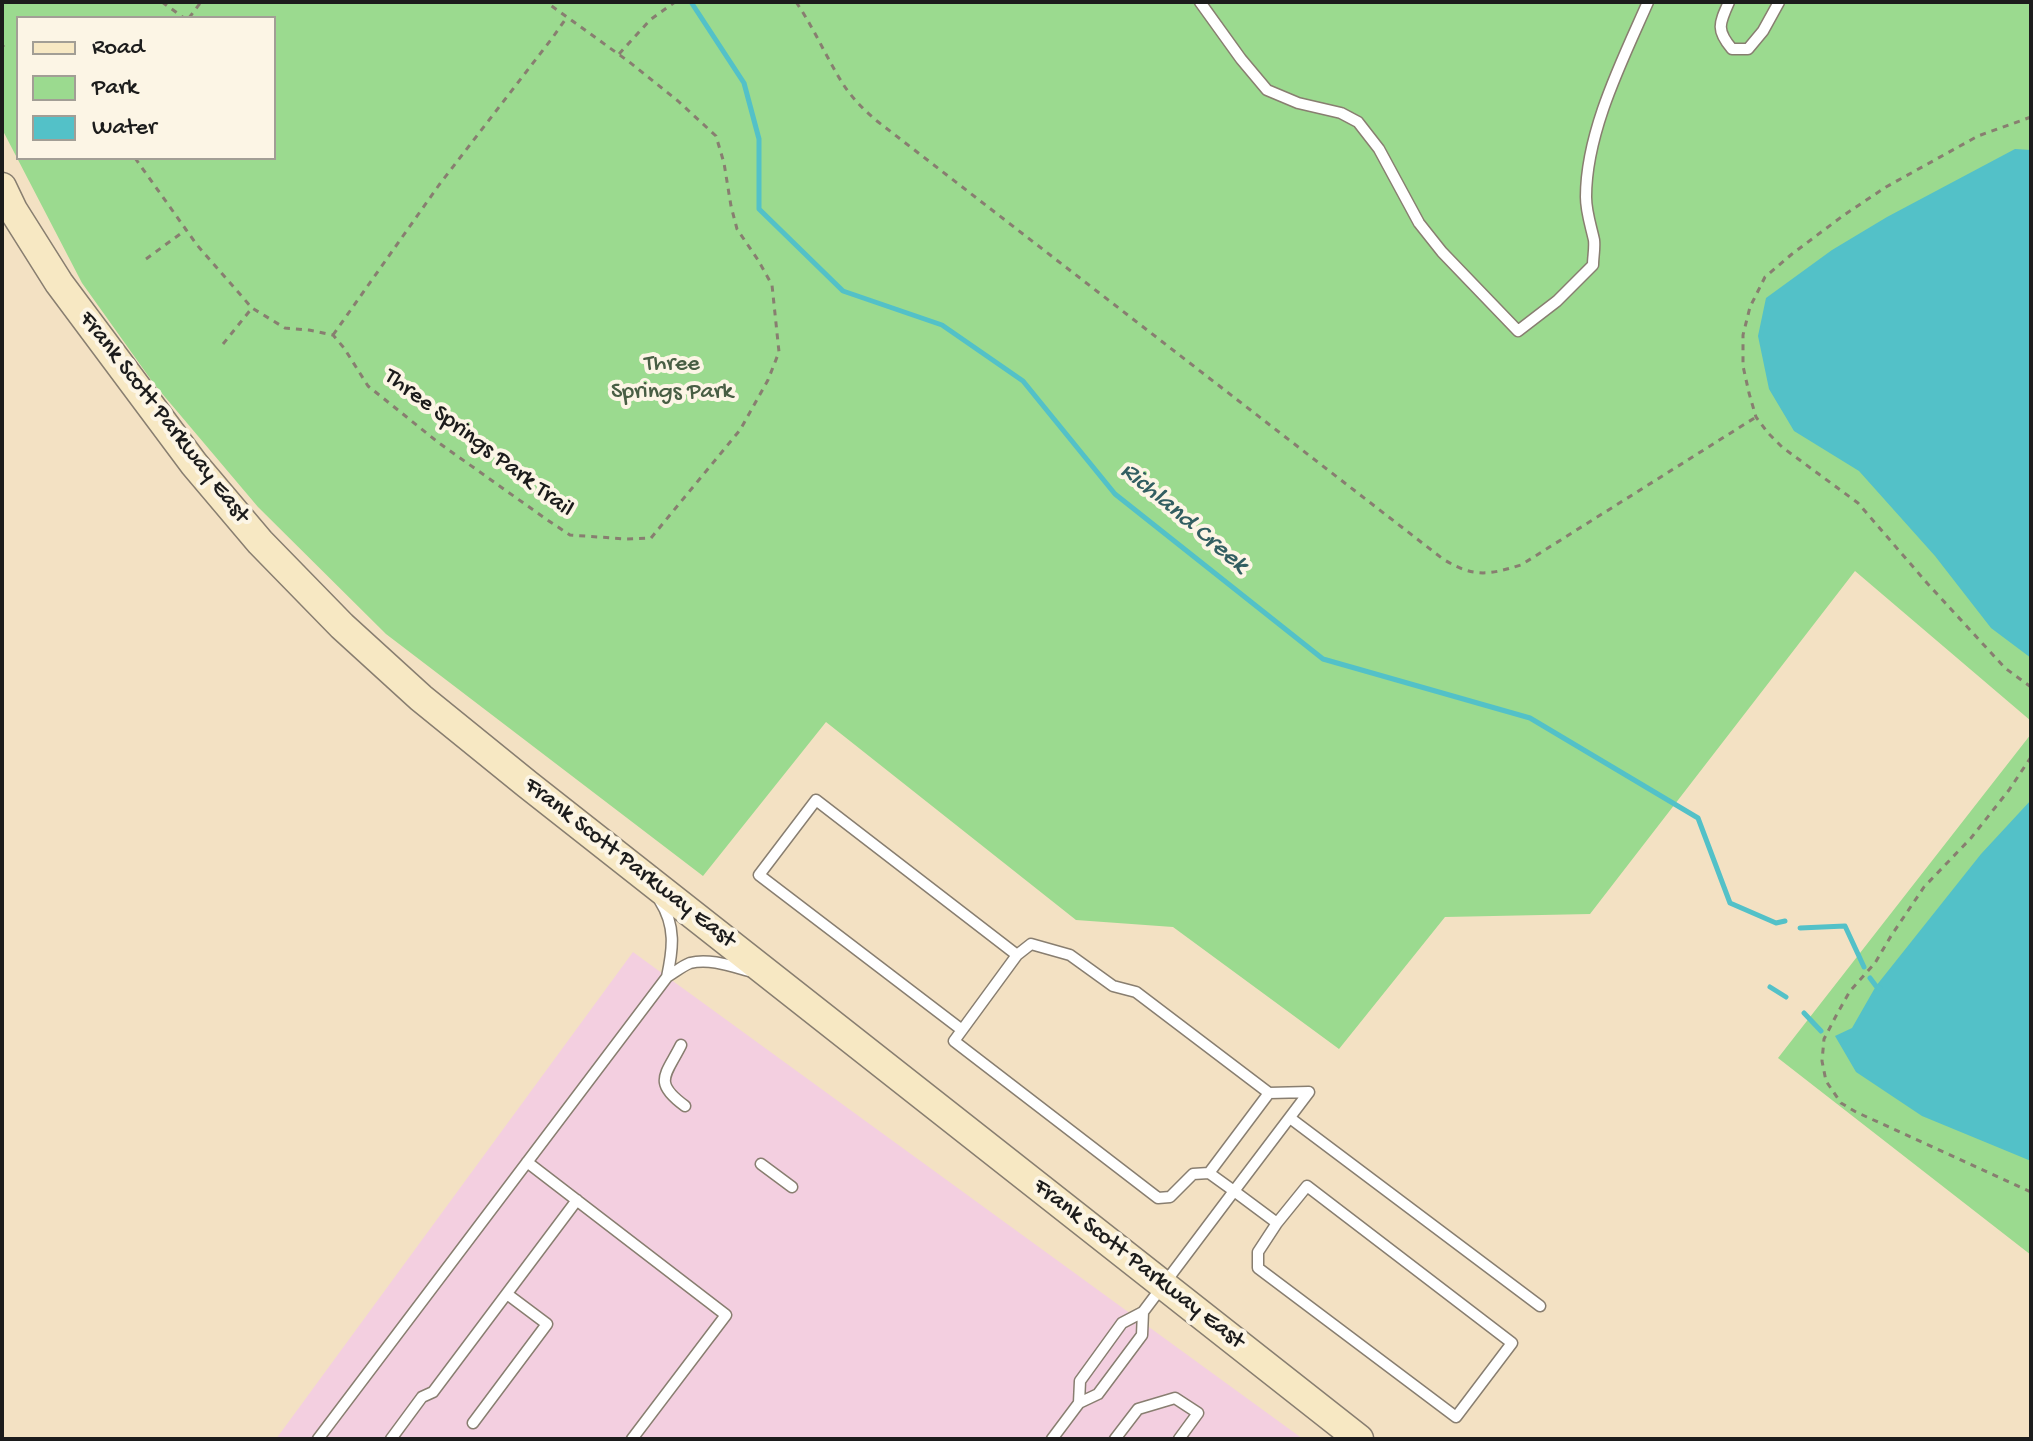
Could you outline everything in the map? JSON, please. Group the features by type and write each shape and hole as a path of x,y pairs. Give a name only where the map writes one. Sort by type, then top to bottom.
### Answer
{"main road":[{"name":"Frank Scott Parkway East","path":"2,187 13,210 67,294 194,464 260,542 342,626 421,698 1359,1439"}],"lane":[{"path":"1200,2 1267,90 1298,103 1341,113 1358,122 1379,149 1419,223 1442,252 1518,331 1557,301 1593,265 1594,244 1586,198 1590,160 1600,121 1648,2"},
{"path":"1729,2 1720,23 1723,38 1732,49 1748,49 1763,31 1779,2"},
{"path":"962,1030 759,875 816,800 1017,955"},
{"path":"647,878 668,913 673,952 667,977"},
{"path":"1079,1403 1080,1381 1122,1323 1143,1312 1164,1286 1234,1191 1309,1092 1269,1093 1136,992 1113,986 1070,955 1031,944 1017,955 954,1041 1158,1198 1170,1197 1193,1174 1209,1173 1234,1191 1277,1223"},
{"path":"318,1439 667,977 690,963 706,962 722,963 774,978"},
{"path":"681,1045 664,1078 665,1087 672,1097 685,1106"},
{"path":"1209,1173 1269,1093"},
{"path":"1290,1118 1540,1306"},
{"path":"527,1162 726,1315 632,1439"},
{"path":"761,1164 792,1187"},
{"path":"1307,1186 1512,1343 1456,1417 1258,1268 1258,1252 1277,1223 1307,1186"},
{"path":"391,1439 422,1397 433,1392 577,1200"},
{"path":"473,1423 547,1324 507,1294"},
{"path":"1052,1439 1079,1403 1098,1394 1142,1335 1143,1312"},
{"path":"1115,1439 1138,1409 1175,1398 1198,1413 1179,1439"}],"path":[{"path":"162,2 183,16"},
{"name":"Three Springs Park Trail","path":"333,335 368,386 439,443 570,535 651,538 740,430 768,380 779,352 772,285 737,229 716,136 619,54 546,2"},
{"path":"619,54 650,20 675,2"},
{"path":"796,2 843,83 860,106 877,121 1371,504 1460,569 1493,574 1521,565 1756,417"},
{"path":"136,160 197,245 252,308 285,328 333,335 439,185 567,17"},
{"path":"2031,117 1978,136 1886,187 1792,254 1765,277 1750,307 1743,335 1743,366 1749,393 1756,417 1768,433 1782,447 1858,503 2005,668 2031,687"},
{"path":"146,259 187,229"},
{"path":"223,344 252,308"},
{"path":"2031,757 1971,838 1924,887 1875,963 1850,991 1824,1039 1822,1061 1826,1081 1841,1103 2031,1192"}],"shaded area":[{"path":"633,952 1303,1439 276,1439"}],"green space":[{"name":"Three Springs Park","path":"2,2 2031,2 2031,721 1855,571 1590,914 1445,917 1339,1049 1173,927 1076,920 826,722 703,876 386,634 258,507 154,384 82,283 18,160 276,160 276,16 16,16 16,156 2,129"},
{"path":"2031,734 2031,1255 1778,1058"}],"water":[{"path":"2015,149 2031,150 2031,658 1991,628 1935,556 1859,471 1794,431 1769,389 1758,336 1766,298 1832,250 1887,217"},
{"path":"2031,800 2031,1161 1922,1116 1856,1072 1835,1036 1852,1028 1876,986 1981,854"}],"waterway":[{"name":"Richland Creek","path":"691,2 744,83 759,139 759,209 843,291 942,325 1023,381 1115,494 1323,659 1530,718 1698,818 1730,903 1776,923 1785,921"},
{"name":"Richland Creek","path":"1800,928 1845,926 1864,967"},
{"name":"Richland Creek","path":"1870,978 1880,988"},
{"path":"1770,987 1786,997"},
{"path":"1804,1013 1821,1031"}]}
